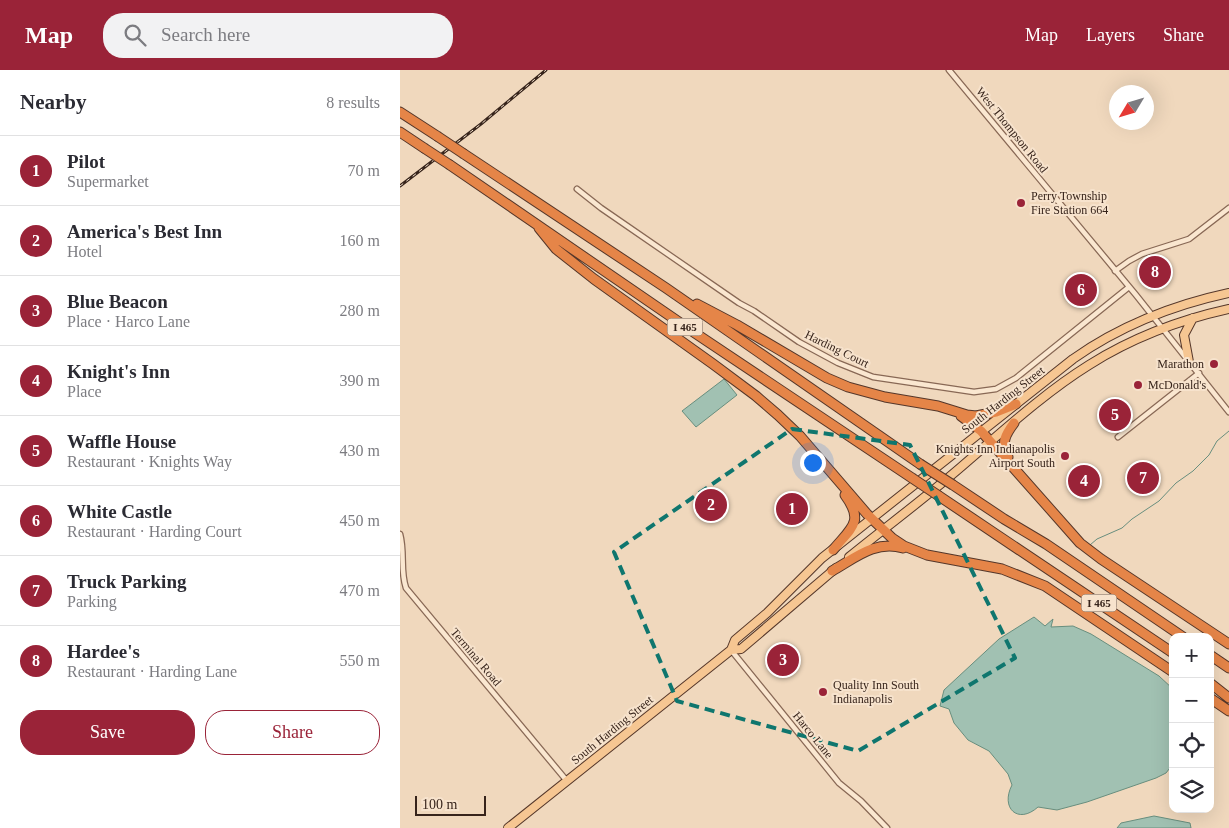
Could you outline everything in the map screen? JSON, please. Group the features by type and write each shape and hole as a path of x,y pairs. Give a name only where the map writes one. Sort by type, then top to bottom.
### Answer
{"highway":[{"name":"I 465","path":"400,112 666,288 920,464 1046,544 1177,633"},
{"name":"I 465","path":"400,132 539,228 1169,652"},
{"path":"539,228 556,249 571,261 756,396 800,436 883,530 898,542 916,551"},
{"path":"666,288 737,325 827,378 848,387 885,397 938,406 967,415 985,415 1016,404"},
{"path":"952,410 981,431 1080,543 1100,559 1229,644"},
{"path":"1011,464 1003,441 1014,423"},
{"path":"819,458 855,510 856,517 853,526 833,550"},
{"path":"832,571 866,551 877,547 892,546 940,558 1002,569 1045,586 1169,669"},
{"path":"1214,658 1229,668"},
{"path":"1214,682 1229,691"},
{"path":"1214,686 1229,698"},
{"path":"1214,701 1229,711"}],"main road":[{"name":"South Harding Street","path":"731,650 734,640 767,613 808,570 981,431 1090,347 1112,334 1152,316 1195,301 1229,293"},
{"name":"South Harding Street","path":"508,828 731,650 741,649 832,571 1086,366 1162,328 1229,309"},
{"path":"1189,362 1184,335 1193,318"}],"street":[{"name":"West Thompson Road","path":"949,70 1229,412"},
{"name":"Harding Court","path":"577,189 601,208 799,342 838,363 873,377 974,392 996,389 1016,378 1129,288"},
{"path":"1115,272 1138,255 1189,239 1229,208"},
{"path":"1118,436 1199,373"},
{"name":"Terminal Road","path":"400,534 402,545 400,574 406,588 567,781"},
{"name":"Harco Lane","path":"731,650 839,783 861,801 887,828"}],"highlighted area":[{"path":"792,429 910,445 1015,658 858,751 677,701 614,552"}],"shaded area":[{"path":"724,379 737,395 696,427 682,411"},
{"path":"1034,617 1045,626 1053,619 1051,627 1073,626 1091,634 1159,676 1169,685 1169,769 1166,773 1087,802 1057,810 1038,807 1024,814 1018,814 1013,811 1008,801 1012,785 1008,774 989,751 968,740 954,723 949,709 940,706 944,690 999,639"},
{"path":"1154,816 1190,823 1191,828 1117,828 1121,823"}],"waterway":[{"path":"1090,545 1097,539 1122,528 1159,501 1176,483 1193,471 1209,455 1217,441 1229,431"}],"railway":[{"path":"400,186 481,124 546,70"}],"place":[{"name":"Perry Township Fire Station 664","path":"1021,203"},
{"name":"Hardee's","path":"1155,272"},
{"name":"White Castle","path":"1081,290"},
{"name":"Marathon","path":"1214,364"},
{"name":"McDonald's","path":"1138,385"},
{"name":"Waffle House","path":"1115,415"},
{"name":"Knights Inn Indianapolis Airport South","path":"1065,456"},
{"name":"Truck Parking","path":"1143,478"},
{"name":"Knight's Inn","path":"1084,481"},
{"name":"America's Best Inn","path":"711,505"},
{"name":"Pilot","path":"792,509"},
{"name":"Blue Beacon","path":"783,660"},
{"name":"Quality Inn South Indianapolis","path":"823,692"}]}
